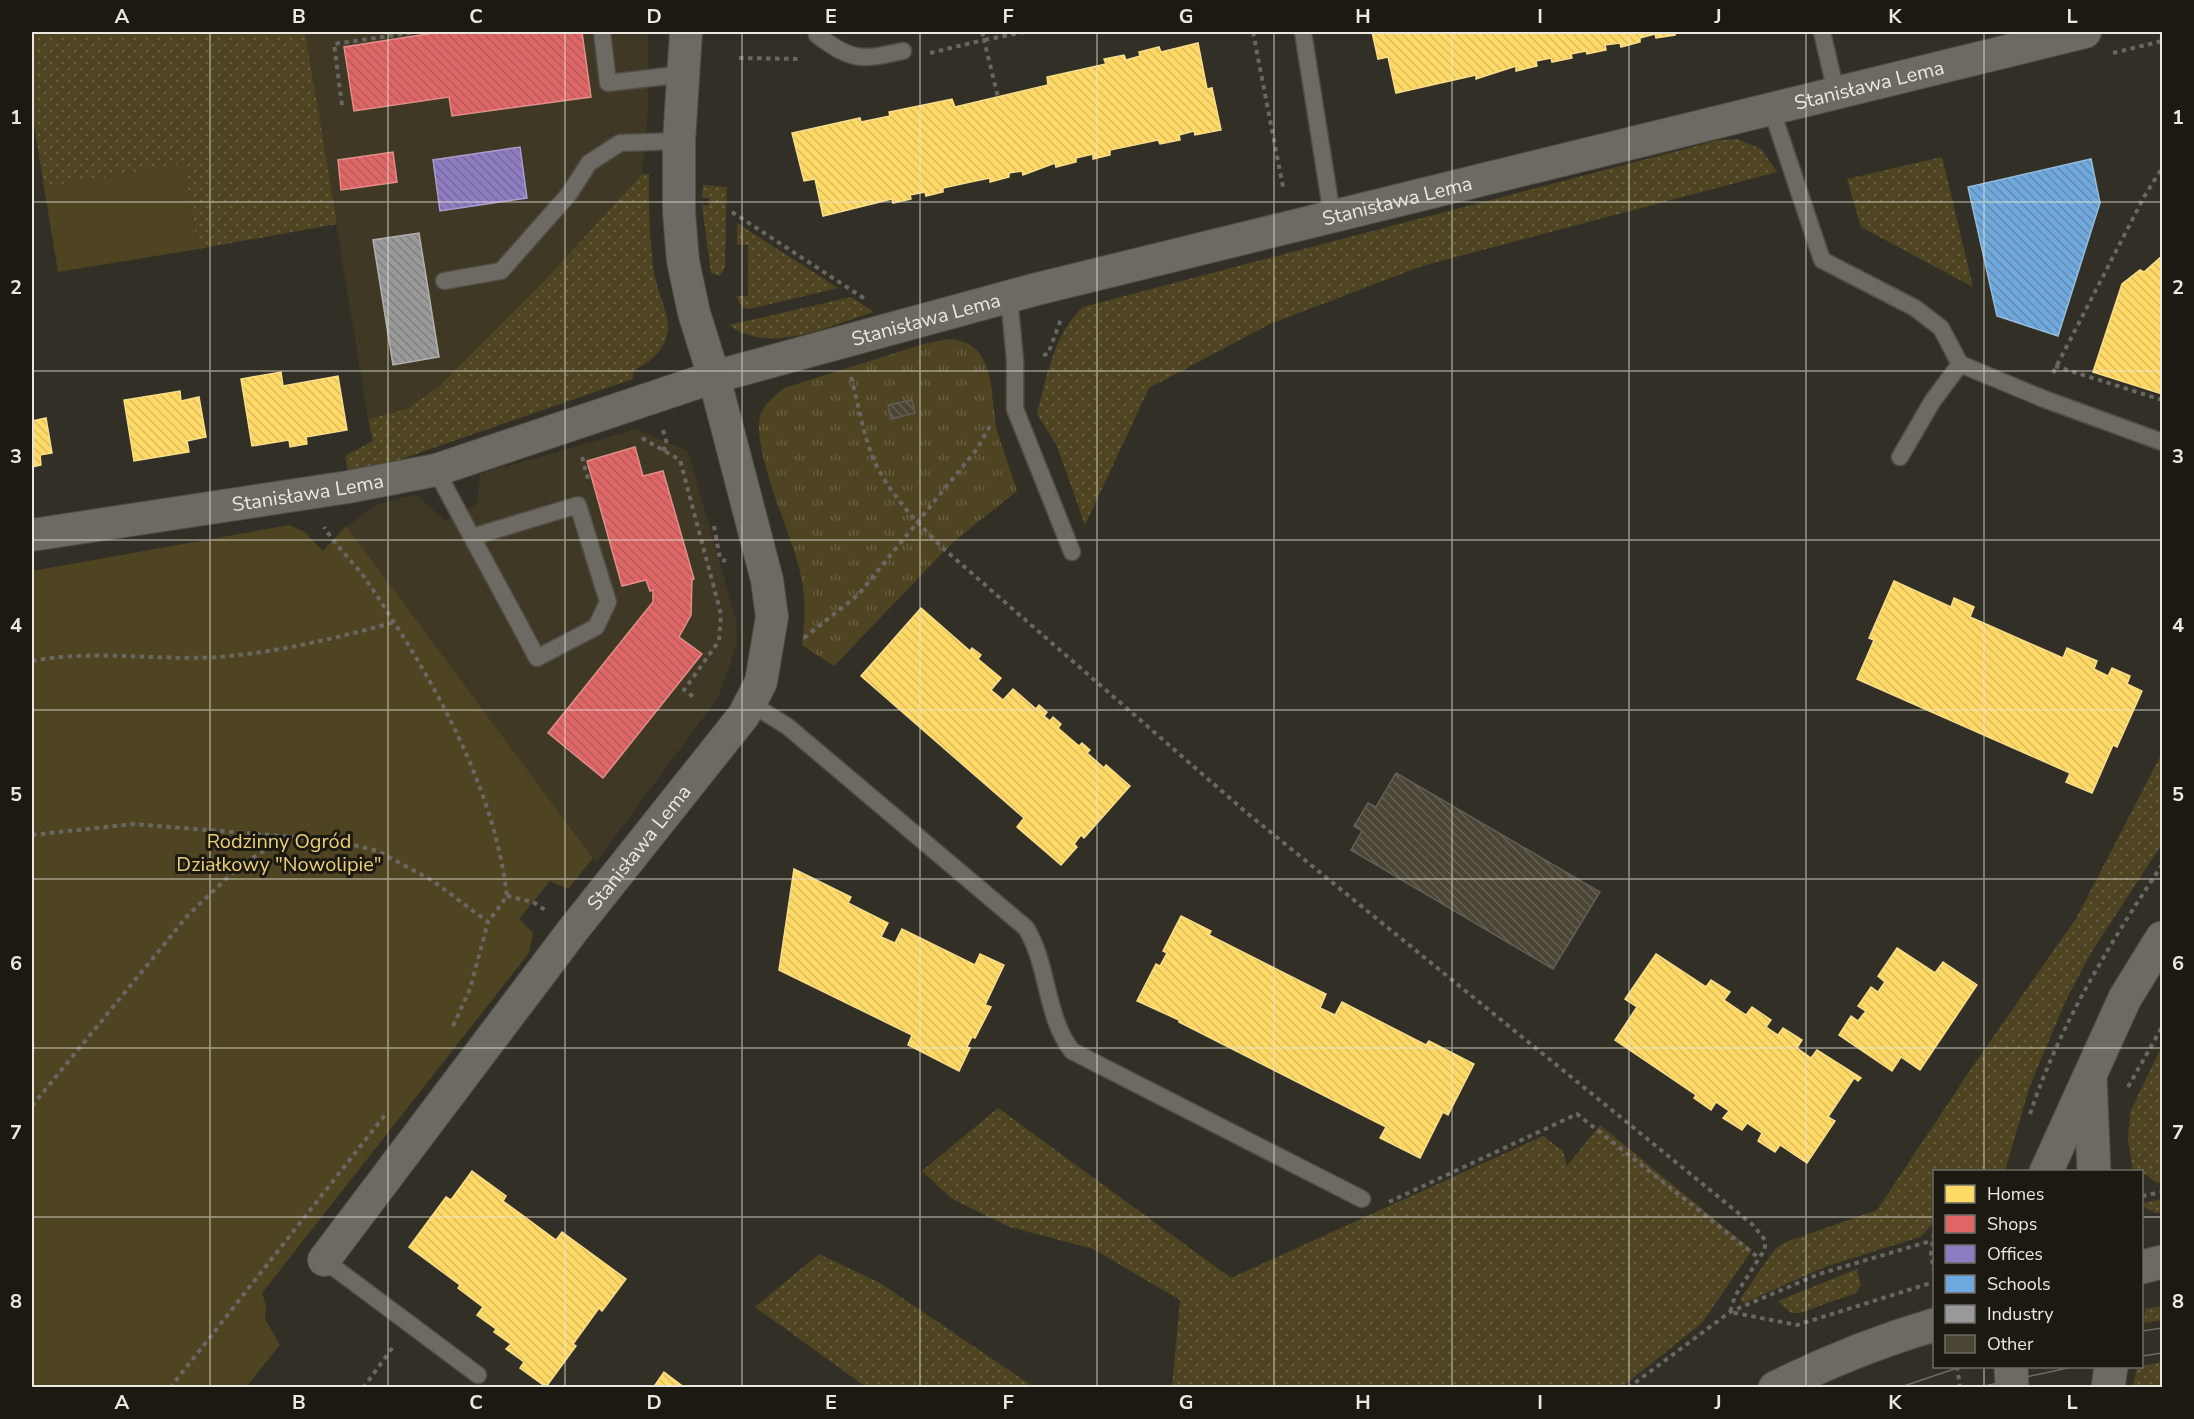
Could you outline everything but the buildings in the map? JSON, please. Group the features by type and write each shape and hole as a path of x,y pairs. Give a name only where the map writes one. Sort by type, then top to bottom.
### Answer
{"street":[{"path":"686,32 679,141 679,212 693,313 714,376"},
{"name":"Stanisława Lema","path":"32,536 348,487 436,470 714,376 1009,297 1332,215 2085,32"},
{"name":"Stanisława Lema","path":"324,1260 573,930 751,704 761,682 772,616 767,580 714,376"},
{"path":"2047,1170 2125,998 2163,938"},
{"path":"2090,1071 2094,1170"},
{"path":"2143,1267 2163,1262"},
{"path":"1775,1388 1818,1366 1880,1341 1933,1326"},
{"path":"2011,1368 2012,1388"},
{"path":"2108,1388 2111,1368"}],"lane":[{"path":"602,32 608,83 684,74"},
{"path":"817,32 817,35 838,51 864,59 903,51"},
{"path":"1303,32 1332,215"},
{"path":"1822,32 1836,92"},
{"path":"1771,108 1822,260 1915,308 1941,328 1960,364 2044,399 2163,442"},
{"path":"444,281 501,271 569,194 589,163 621,143 679,141"},
{"path":"1009,297 1015,360 1015,409 1072,552"},
{"path":"1900,458 1932,402 1960,364"},
{"path":"436,470 537,658 596,627 608,602 578,505 472,537"},
{"path":"751,704 787,726 1026,928 1036,945 1060,1036 1072,1052 1362,1199"},
{"path":"324,1260 478,1375"}],"path":[{"path":"342,105 334,44 417,32"},
{"path":"982,32 984,40 1024,32"},
{"path":"1253,32 1283,187"},
{"path":"2044,399 2055,366 2144,196 2163,168"},
{"path":"732,212 881,310 886,330"},
{"path":"2055,366 2163,400"},
{"path":"850,373 873,459 896,495 945,550 1247,813 1753,1224 1765,1240 1765,1249 1735,1296 1730,1312"},
{"path":"795,644 858,594 977,449 990,427 992,417"},
{"path":"632,439 640,437 680,460 695,514 696,529 721,614 719,641 684,690 695,698"},
{"path":"663,451 667,444 665,438"},
{"path":"578,505 590,487 581,453 591,450"},
{"path":"332,540 367,580 395,622 456,734 484,800 504,874 507,896 488,922 470,988 450,1033"},
{"path":"32,661 99,656 219,657 314,644 395,622"},
{"path":"32,835 133,824 284,838 333,840 378,851 433,881 488,922"},
{"path":"32,1106 189,914 242,864 284,838"},
{"path":"2125,1092 2163,1027"},
{"path":"170,1388 391,1108"},
{"path":"1362,1199 1371,1197 1387,1203 1577,1114 1760,1258"},
{"path":"2143,1196 2163,1192"},
{"path":"1628,1388 1730,1312 1818,1274 1933,1241"},
{"path":"1933,1245 1931,1254 1933,1262"},
{"path":"1730,1312 1797,1325 1933,1283"},
{"path":"1957,1368 1960,1388"}],"shaded area":[{"path":"305,32 648,32 648,111 642,174 548,277 438,387 407,409 368,419"},
{"path":"636,429 688,451 736,620 737,644 718,698 596,862 346,527 376,505 416,494 445,521 477,504 480,474"}],"green space":[{"path":"32,32 305,32 337,224 198,249 183,164 44,187 32,113"},
{"path":"1737,139 1761,149 1777,172 1422,266 1270,324 1149,388 1085,525 1057,446 1037,414 1058,343 1065,329 1083,307 1719,140"},
{"path":"1942,157 1973,287 1861,227 1847,179"},
{"path":"183,164 198,249 58,272 44,187"},
{"path":"642,174 649,174 652,260 655,279 667,318 668,331 660,351 633,371 633,379 375,468 348,472 345,456 373,441 368,419 407,409 438,387 548,277"},
{"path":"703,185 727,187 725,267 720,276 711,273 702,205 709,205 709,198 702,198"},
{"path":"737,223 838,288 749,309 742,307 736,296 748,296 748,245 737,245"},
{"path":"851,297 874,312 820,330 781,338 763,338 745,334 729,325"},
{"path":"952,339 967,343 978,351 985,362 992,390 998,434 1017,491 953,542 834,666 802,645 804,594 801,576 767,472 759,432 760,416 767,404 784,388 927,343"},
{"name":"Rodzinny Ogród Działkowy \"Nowolipie\"","path":"289,525 305,532 323,551 346,526 593,858 568,889 550,881 519,919 533,933 529,953 262,1293 266,1305 265,1319 280,1345 246,1387 32,1387 32,571"},
{"path":"2162,753 2162,844 2092,951 2066,1000 2029,1088 2005,1170 1933,1170 1933,1224 1920,1237 1827,1266 1744,1303 1740,1299 1775,1249 1786,1242 1877,1210 1973,1066 2077,917"},
{"path":"2162,1046 2162,1182 2157,1183 2143,1173 2143,1170 2133,1170 2128,1140 2130,1112"},
{"path":"998,1108 1231,1278 1543,1136 1563,1151 1567,1166 1600,1125 1752,1250 1702,1323 1622,1387 1172,1387 1180,1300 1093,1249 1010,1227 952,1199 922,1171"},
{"path":"2162,1199 2162,1213 2155,1213 2143,1207 2143,1203"},
{"path":"819,1254 880,1283 1034,1387 866,1387 755,1307"},
{"path":"1857,1269 1861,1285 1856,1293 1799,1313 1791,1313 1778,1301"},
{"path":"2162,1306 2162,1320 2144,1323 2145,1309"},
{"path":"2162,1362 2162,1386 2133,1387 2137,1368 2143,1368 2143,1366"}],"tram line":[{"path":"2143,1331 2162,1328"},
{"path":"2143,1356 2162,1353"},
{"path":"1898,1388 1957,1368"},
{"path":"1975,1388 2068,1368"}]}
